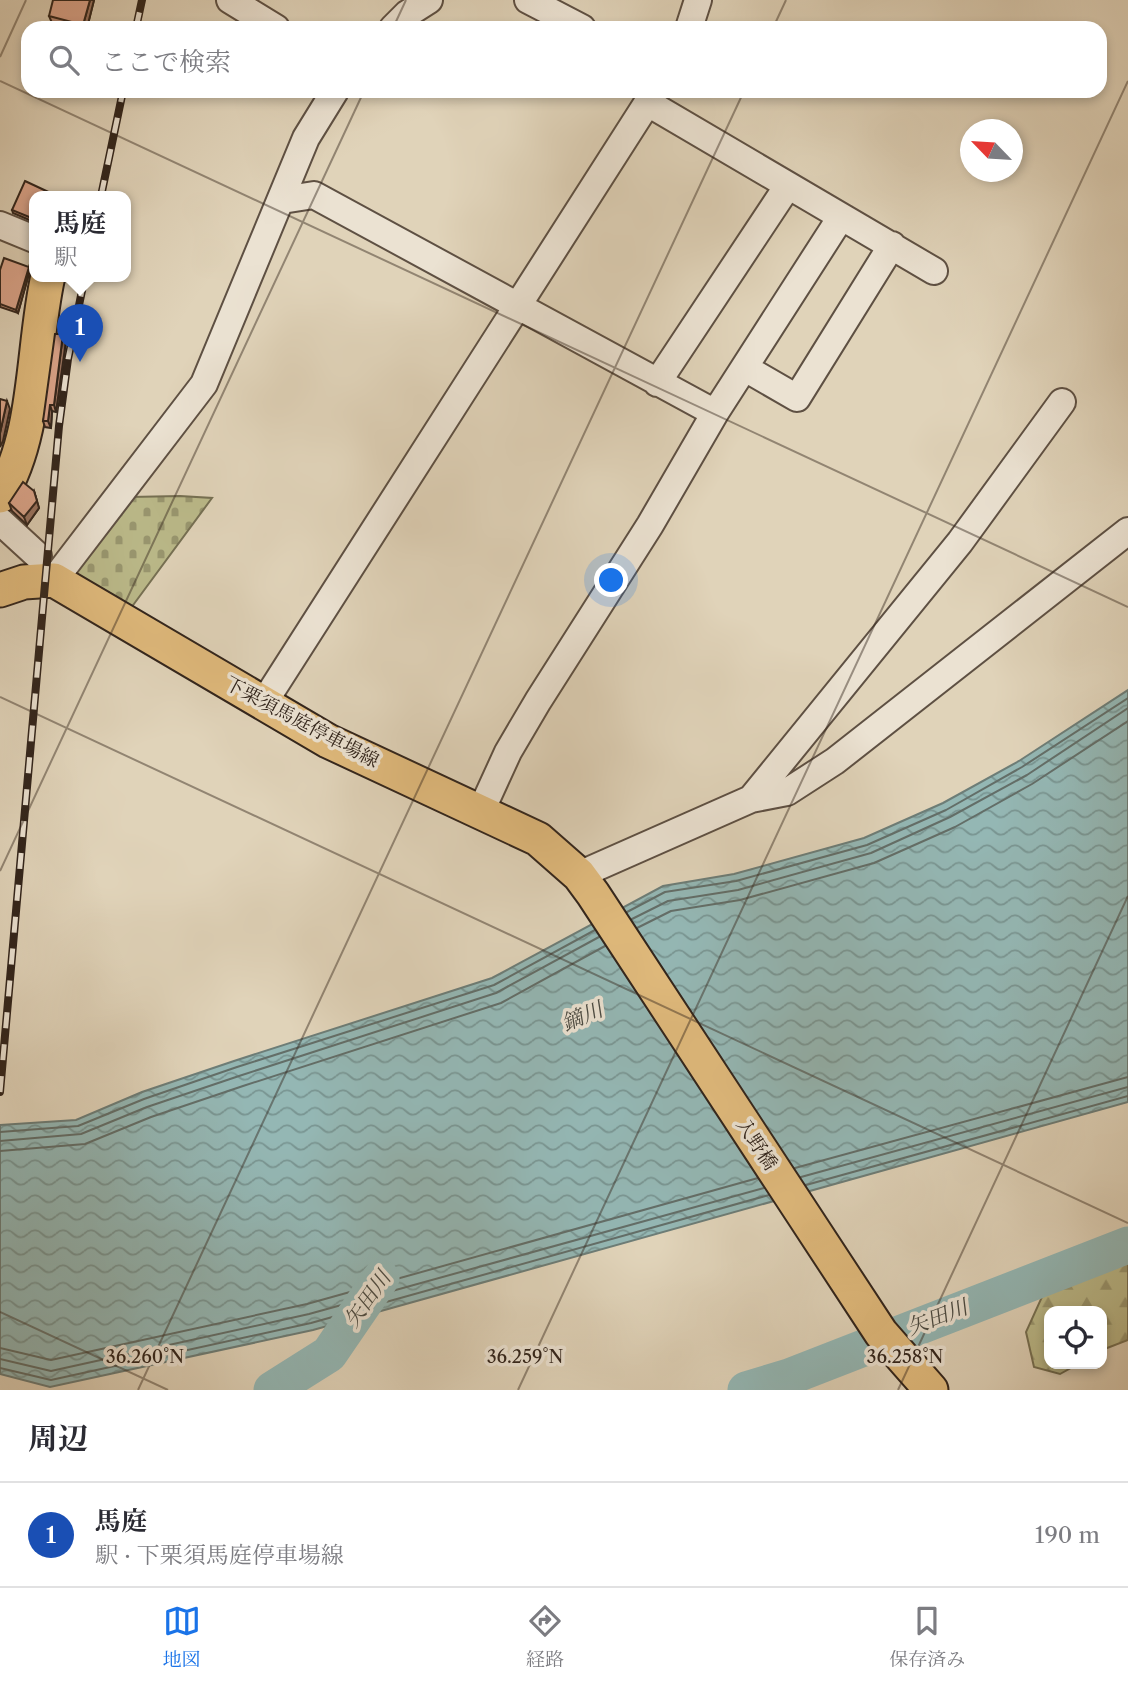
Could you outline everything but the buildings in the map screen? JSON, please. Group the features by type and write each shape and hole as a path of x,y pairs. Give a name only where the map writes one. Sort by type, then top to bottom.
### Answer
{"main road":[{"path":"0,496 15,471 23,447 40,312 47,282"},
{"path":"0,590 23,582 46,568"},
{"name":"下栗須馬庭停車場線","path":"46,568 263,704 328,741 538,839 586,884"},
{"name":"入野橋","path":"586,884 881,1333 930,1389"}],"street":[{"path":"230,0 269,15"},
{"path":"400,21 429,0"},
{"path":"528,0 568,21"},
{"path":"691,21 698,0"},
{"path":"0,521 46,568 204,384 306,138 331,98"},
{"path":"263,704 651,98"},
{"path":"654,98 787,187 934,271"},
{"path":"657,383 787,187"},
{"path":"282,200 314,195 715,413"},
{"path":"481,811 508,752 650,525 715,413 841,217"},
{"path":"0,225 29,237"},
{"path":"745,368 797,398 892,245"},
{"path":"751,799 960,542 1062,402"},
{"path":"586,884 751,799 787,792 835,761 1128,531"}],"green space":[{"path":"130,497 212,498 128,612 73,579 72,560"},
{"path":"1128,1258 1128,1340 1107,1348 1107,1306 1044,1306 1044,1369 1069,1369 1060,1374 1034,1367 1026,1332 1046,1288"}],"water":[{"name":"鏑川","path":"1128,690 1128,1102 313,1330 50,1387 0,1374 0,1125 76,1120 142,1092 492,978 663,886 734,874 864,838 943,803 1019,761"}],"waterway":[{"name":"矢田川","path":"746,1390 789,1377 1128,1245"},
{"name":"矢田川","path":"272,1390 329,1354 381,1278"}],"railway":[{"path":"138,21 142,0"},
{"path":"102,191 122,98"},
{"path":"0,1092 59,426 68,359 84,282"}],"place":[{"name":"馬庭","path":"80,362"}]}
